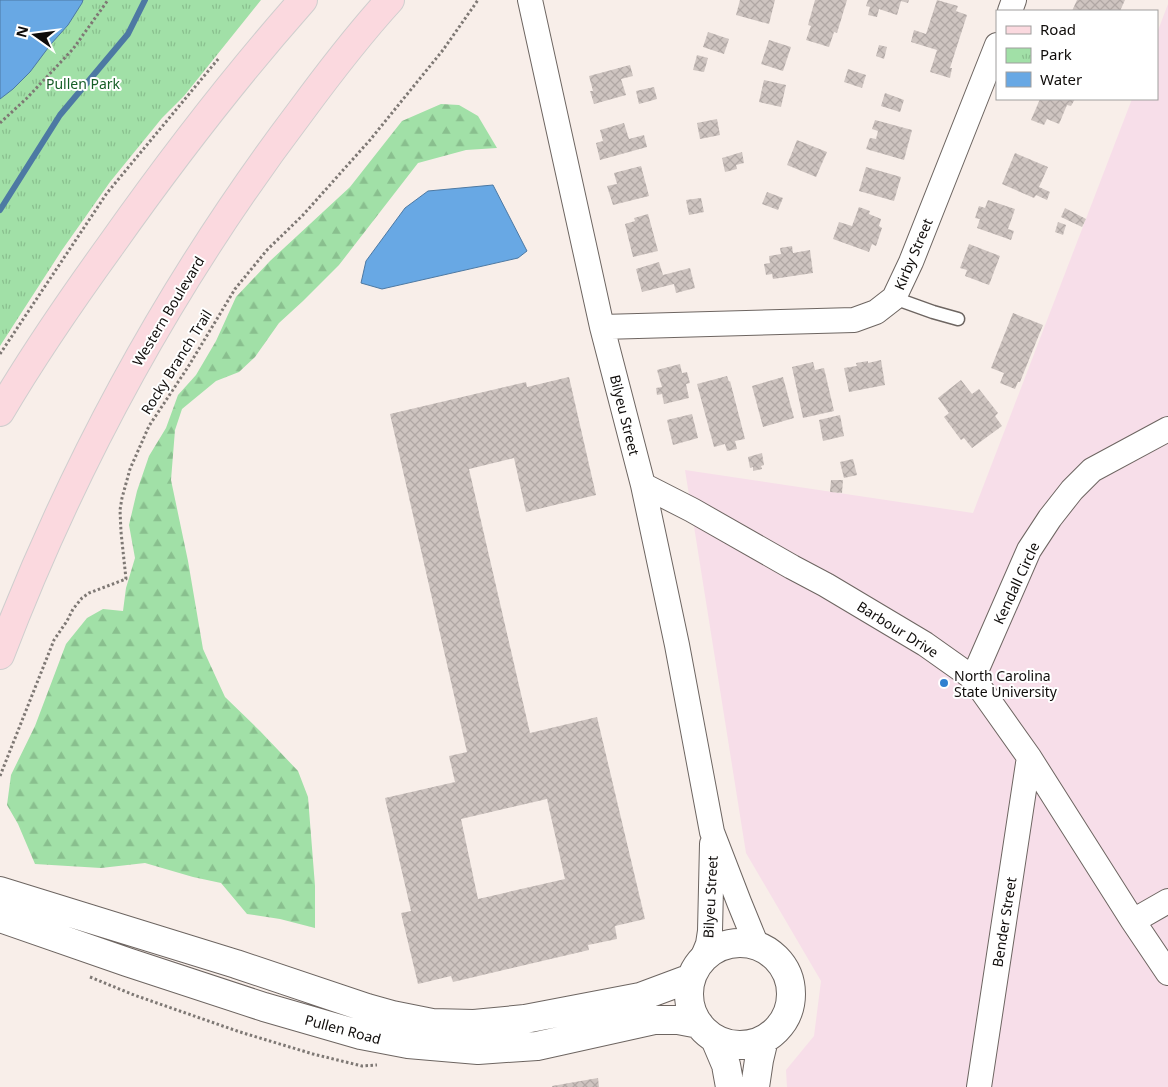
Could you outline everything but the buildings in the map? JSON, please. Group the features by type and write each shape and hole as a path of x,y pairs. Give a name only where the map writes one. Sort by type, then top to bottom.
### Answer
{"main road":[{"name":"Western Boulevard","path":"0,654 48,537 74,483 124,387 176,296 236,200 271,150 375,11 390,0"},
{"path":"0,412 70,302 131,216 189,138 295,7"}],"street":[{"name":"Bilyeu Street","path":"530,0 602,327 643,485 677,645 712,832 757,946"},
{"name":"Kirby Street","path":"602,327 854,320 876,312 894,298 911,262 996,48"},
{"name":"Kendall Circle","path":"973,678 1029,550 1050,518 1072,490 1092,470 1168,429"},
{"name":"Barbour Drive","path":"643,485 826,584 925,644 973,678 1029,757 1168,973"},
{"name":"Bender Street","path":"979,1087 1029,757"},
{"name":"Bilyeu Street","path":"696,969 708,944 710,931 712,832"},
{"name":"Pullen Road","path":"0,891 236,964 367,1008 432,1023 474,1024 525,1019 640,997 696,969"},
{"path":"1133,921 1168,901"},
{"name":"Pullen Road","path":"0,918 264,1008 361,1034 408,1044 478,1050 537,1046 654,1020 678,1020 707,1032"},
{"path":"707,1032 731,1045 748,1045 764,1039 777,1029 786,1015 791,999 790,982 783,966 772,954 757,946 742,943 727,944 713,951 696,969 688,994 691,1010 707,1032 726,1065 730,1087"},
{"path":"756,1087 764,1039"}],"lane":[{"path":"894,298 958,319"}],"path":[{"path":"0,123 27,98 73,49 108,0"},
{"name":"Rocky Branch Trail","path":"0,776 54,640 73,609 89,593 126,579 120,510 130,469 149,426 188,367 235,289 267,250 303,215 370,140 443,50 478,0"},
{"path":"0,354 107,193 223,54"},
{"path":"89,977 134,995 240,1032 362,1066"}],"shaded area":[{"name":"North Carolina State University","path":"1168,4 1168,1087 787,1087 786,1070 814,1036 821,981 746,853 685,470 973,513 1132,100 1158,100 1158,30"}],"green space":[{"name":"Pullen Park","path":"0,0 261,0 184,96 162,118 110,182 62,250 0,346"},
{"path":"441,104 459,105 478,116 497,148 466,150 418,163 339,265 279,323 255,357 239,372 216,381 182,409 175,430 171,480 188,561 203,649 225,697 298,771 308,797 315,886 315,928 280,919 247,914 221,883 145,863 101,868 35,864 18,824 7,805 11,775 35,726 66,644 87,618 103,609 123,611 126,588 135,558 129,525 137,491 149,456 166,428 178,395 196,375 216,341 236,297 270,261 350,187 402,121"}],"water":[{"path":"0,0 83,0 68,25 30,72 0,99"},
{"path":"493,185 527,251 518,258 382,289 361,283 366,261 405,208 428,191"}],"waterway":[{"path":"0,210 60,115 128,34 145,0"}],"place":[{"name":"North Carolina State University","path":"944,683"}]}
